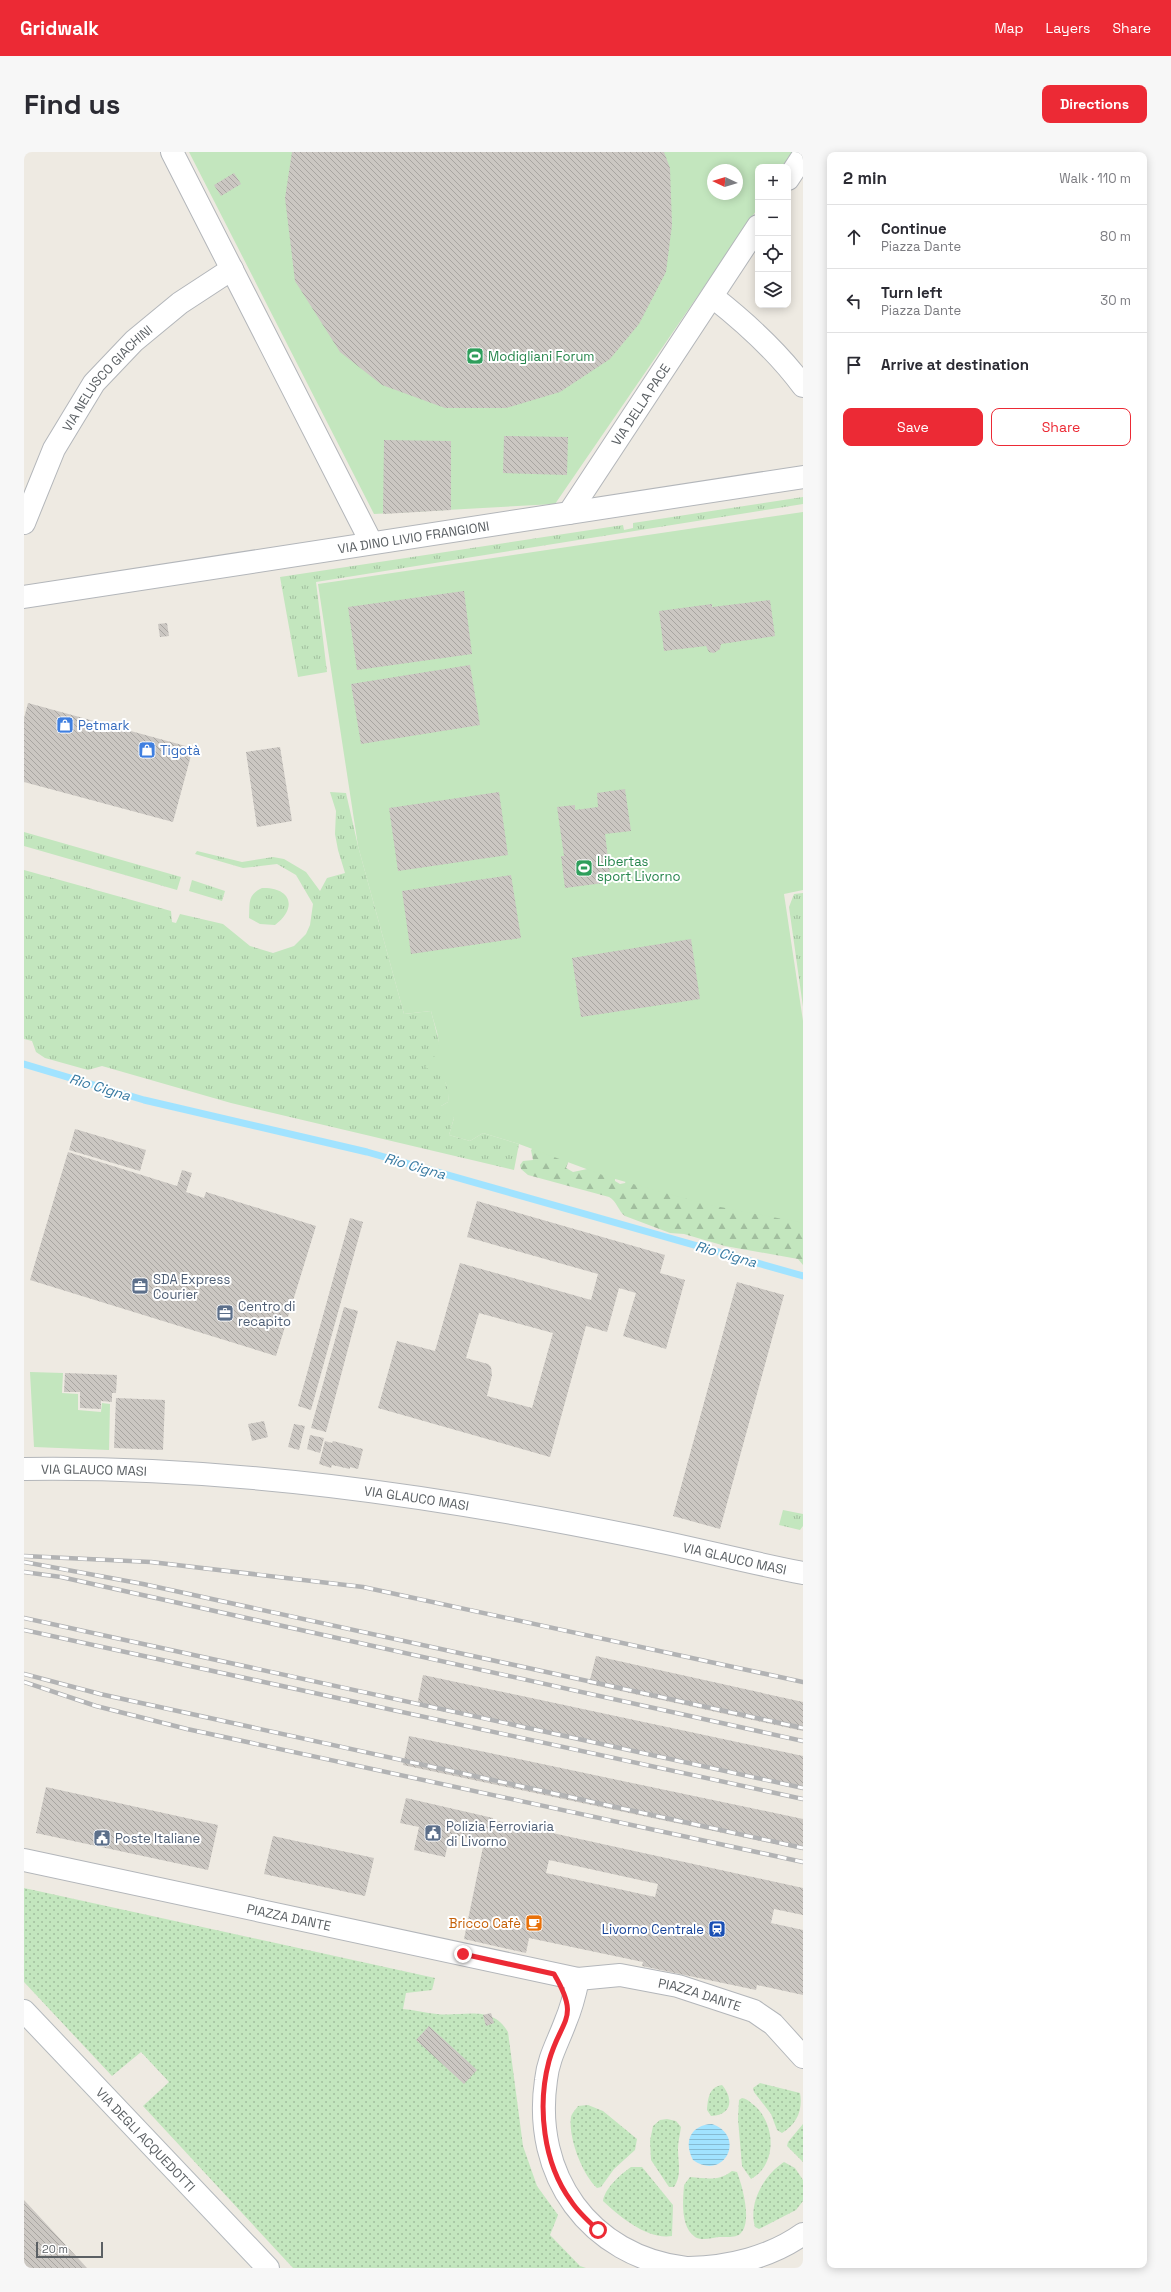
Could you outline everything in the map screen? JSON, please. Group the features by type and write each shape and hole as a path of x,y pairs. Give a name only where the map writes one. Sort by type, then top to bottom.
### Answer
{"street":[{"path":"172,152 371,542"},
{"path":"791,174 803,156"},
{"name":"VIA DELLA PACE","path":"569,513 713,297 755,231"},
{"name":"VIA NELUSCO GIACHINI","path":"24,523 54,449 94,383 134,342 180,303 232,268"},
{"path":"713,297 742,320 803,386"},
{"name":"VIA DINO LIVIO FRANGIONI","path":"24,597 371,542 803,477"},
{"name":"VIA GLAUCO MASI","path":"24,1469 82,1468 232,1475 371,1490 633,1536 803,1573"},
{"name":"PIAZZA DANTE","path":"24,1860 578,1979 620,1975 678,1986 754,2011 773,2024 803,2057"},
{"path":"554,1974 566,1995 570,2009"},
{"path":"578,1979 570,2009 550,2060 543,2101 544,2127 554,2171 571,2202 610,2240 640,2258 657,2263 686,2268"},
{"name":"VIA DEGLI ACQUEDOTTI","path":"24,2011 268,2268"},
{"path":"689,2268 742,2261 784,2246 803,2234"}],"green space":[{"name":"Modigliani Forum","path":"189,152 797,152 788,164 755,164 755,212 555,504 374,514"},
{"path":"803,497 803,504 316,582 327,672 298,677 280,577 623,525 624,530 633,528 633,523"},
{"name":"Libertas sport Livorno","path":"803,512 803,890 784,894 803,1021 803,1223 705,1204 608,1177 519,1144 483,1133 470,1141 449,1135 454,1118 439,1112 441,1106 448,1102 448,1089 444,1080 440,1076 425,1067 432,1060 438,1048 438,1035 431,1011 404,1014 358,846 318,584"},
{"path":"330,792 346,793 358,846 404,1014 431,1011 440,1046 436,1057 449,1092 448,1102 441,1106 454,1118 449,1135 470,1141 483,1133 519,1144 514,1170 231,1103 102,1066 88,1070 45,1058 36,1052 32,1041 24,1039 24,870 171,911 172,922 176,923 180,914 223,924 250,946 273,953 294,946 306,934 310,925 313,904 296,875 277,864 243,868 195,854 197,851 242,862 273,857 284,859 306,872 320,891 327,878 345,873 335,834 336,811"},
{"path":"24,832 181,877 177,890 24,846"},
{"path":"192,880 225,891 222,901 189,891"},
{"path":"262,888 280,891 288,900 289,906 287,912 275,925 260,924 249,918 250,900 257,891"},
{"path":"803,893 803,1007 789,907 794,894"},
{"path":"534,1147 569,1160 566,1168 573,1172 592,1168 615,1172 615,1181 620,1184 625,1183 631,1169 803,1193 803,1265 798,1259 725,1246 684,1234 670,1233 625,1216 614,1201 609,1197 528,1175 521,1169 520,1165 523,1161 533,1160 531,1150"},
{"path":"30,1372 63,1373 62,1393 78,1394 78,1410 101,1412 102,1403 110,1404 109,1450 34,1447"},
{"path":"783,1510 803,1514 803,1526 800,1530 779,1525"},
{"path":"24,1888 435,1978 432,1990 406,1993 403,2009 437,2014 485,2015 494,2018 501,2023 508,2032 523,2146 537,2186 558,2215 550,2235 580,2266 586,2268 293,2268 143,2106 169,2082 141,2052 112,2076 24,1982"},
{"path":"760,2083 800,2093 801,2105 798,2116 792,2125 782,2133 777,2130 771,2114 754,2092 753,2088"},
{"path":"722,2085 726,2090 729,2105 723,2113 711,2116 707,2110 710,2094 714,2088"},
{"path":"742,2098 751,2102 762,2114 767,2123 770,2134 771,2144 766,2164 759,2173 751,2179 742,2166 738,2119 739,2100"},
{"path":"588,2105 603,2111 637,2139 635,2150 614,2169 601,2187 597,2188 591,2182 581,2165 572,2135 571,2117 573,2113 578,2106"},
{"path":"667,2119 676,2121 681,2127 678,2146 679,2173 674,2187 669,2187 651,2160 650,2141 653,2126 660,2120"},
{"path":"803,2124 803,2162 787,2146 788,2142"},
{"path":"784,2162 795,2168 803,2180 803,2201 796,2210 759,2229 755,2227 753,2218 759,2190 770,2174"},
{"path":"631,2167 642,2167 673,2205 672,2236 663,2236 644,2231 626,2220 603,2201 604,2196 610,2187"},
{"path":"732,2171 737,2172 744,2194 746,2222 744,2229 740,2234 733,2237 703,2239 695,2237 690,2233 685,2220 683,2205 684,2185 690,2177 717,2178 722,2177"}],"water":[{"path":"712,2124 723,2130 728,2138 730,2146 727,2155 722,2161 714,2165 704,2165 693,2160 690,2153 689,2141 691,2135 699,2127"}],"building":[{"path":"292,152 664,152 670,168 672,225 666,272 639,324 610,359 560,392 506,408 445,408 382,385 340,352 295,281 285,198"},
{"path":"234,173 241,184 221,196 214,185"},
{"path":"504,436 568,437 567,475 503,473"},
{"path":"384,440 451,441 451,510 383,514"},
{"path":"464,591 472,654 357,670 348,607"},
{"path":"770,600 775,636 721,644 720,649 714,653 709,652 706,646 664,651 659,611 712,604 712,607"},
{"path":"167,623 169,636 160,637 158,624"},
{"path":"470,665 480,725 361,744 351,684"},
{"path":"28,703 193,748 173,822 24,782 24,718"},
{"path":"280,747 292,821 257,827 246,752"},
{"path":"625,789 631,831 605,834 611,882 565,888 561,856 564,856 557,807 575,805 575,810 598,807 597,793"},
{"path":"499,792 508,855 398,871 389,808"},
{"path":"511,875 521,938 411,954 402,891"},
{"path":"691,939 700,999 581,1017 572,958"},
{"path":"75,1129 146,1150 140,1171 69,1150"},
{"path":"68,1152 177,1186 182,1170 192,1173 186,1192 204,1198 206,1192 316,1226 276,1356 30,1280"},
{"path":"477,1201 665,1255 660,1273 685,1280 666,1349 623,1336 636,1293 619,1288 607,1332 586,1326 550,1457 378,1408 397,1341 435,1351 460,1263 591,1300 598,1274 467,1237","holes":["479,1313 553,1333 532,1408 487,1396 492,1375 491,1367 488,1364 466,1358"]},
{"path":"350,1218 363,1222 311,1410 298,1406"},
{"path":"737,1282 784,1295 720,1529 673,1516"},
{"path":"344,1307 358,1311 326,1432 311,1428"},
{"path":"65,1373 117,1375 116,1393 112,1393 112,1402 101,1401 101,1409 80,1408 80,1392 64,1392"},
{"path":"116,1398 165,1400 163,1450 114,1448"},
{"path":"264,1421 268,1437 252,1441 248,1424"},
{"path":"294,1424 305,1426 299,1450 288,1447"},
{"path":"310,1435 324,1438 320,1453 307,1449"},
{"path":"325,1441 332,1443 333,1441 363,1449 358,1469 350,1467 350,1469 332,1465 331,1468 319,1464"},
{"path":"596,1656 803,1702 803,1731 589,1684"},
{"path":"423,1675 803,1756 803,1787 417,1706"},
{"path":"409,1736 803,1819 803,1850 403,1765"},
{"path":"46,1787 218,1825 208,1870 36,1833"},
{"name":"Livorno Centrale","path":"406,1798 493,1818 493,1820 803,1888 803,1915 774,1909 771,1923 803,1930 803,1995 757,1985 756,1990 642,1966 643,1962 529,1938 526,1953 464,1939 484,1842 450,1834 445,1857 414,1850 419,1827 400,1823","holes":["549,1860 658,1884 655,1897 546,1873"]},
{"path":"273,1836 374,1858 365,1896 264,1874"},
{"path":"491,2013 494,2023 486,2026 483,2015"},
{"path":"429,2026 477,2070 464,2084 416,2040"},
{"path":"24,2200 87,2268 24,2268"}],"waterway":[{"name":"Rio Cigna","path":"24,1064 144,1100 367,1152 803,1276"}],"railway":[{"path":"24,1556 151,1562 363,1587 803,1682"},
{"path":"24,1562 143,1584 803,1728"},
{"path":"24,1572 61,1577 803,1741"},
{"path":"24,1618 803,1788"},
{"path":"24,1630 803,1799"},
{"path":"24,1674 100,1694 803,1848"},
{"path":"24,1682 96,1706 187,1729 803,1862"}],"place":[{"name":"Modigliani Forum","path":"475,356"},
{"name":"Petmark","path":"65,725"},
{"name":"Tigotà","path":"147,750"},
{"name":"Libertas sport Livorno","path":"584,868"},
{"name":"SDA Express Courier","path":"140,1286"},
{"name":"Centro di recapito","path":"225,1313"},
{"name":"Polizia Ferroviaria di Livorno","path":"433,1833"},
{"name":"Poste Italiane","path":"102,1838"},
{"name":"Bricco Cafè","path":"534,1923"},
{"name":"Livorno Centrale","path":"717,1929"}],"route":[{"path":"463,1954 554,1974 566,1995 570,2009 550,2060 543,2101 544,2127 548,2151 554,2171 564,2191 581,2214 598,2230"}]}
